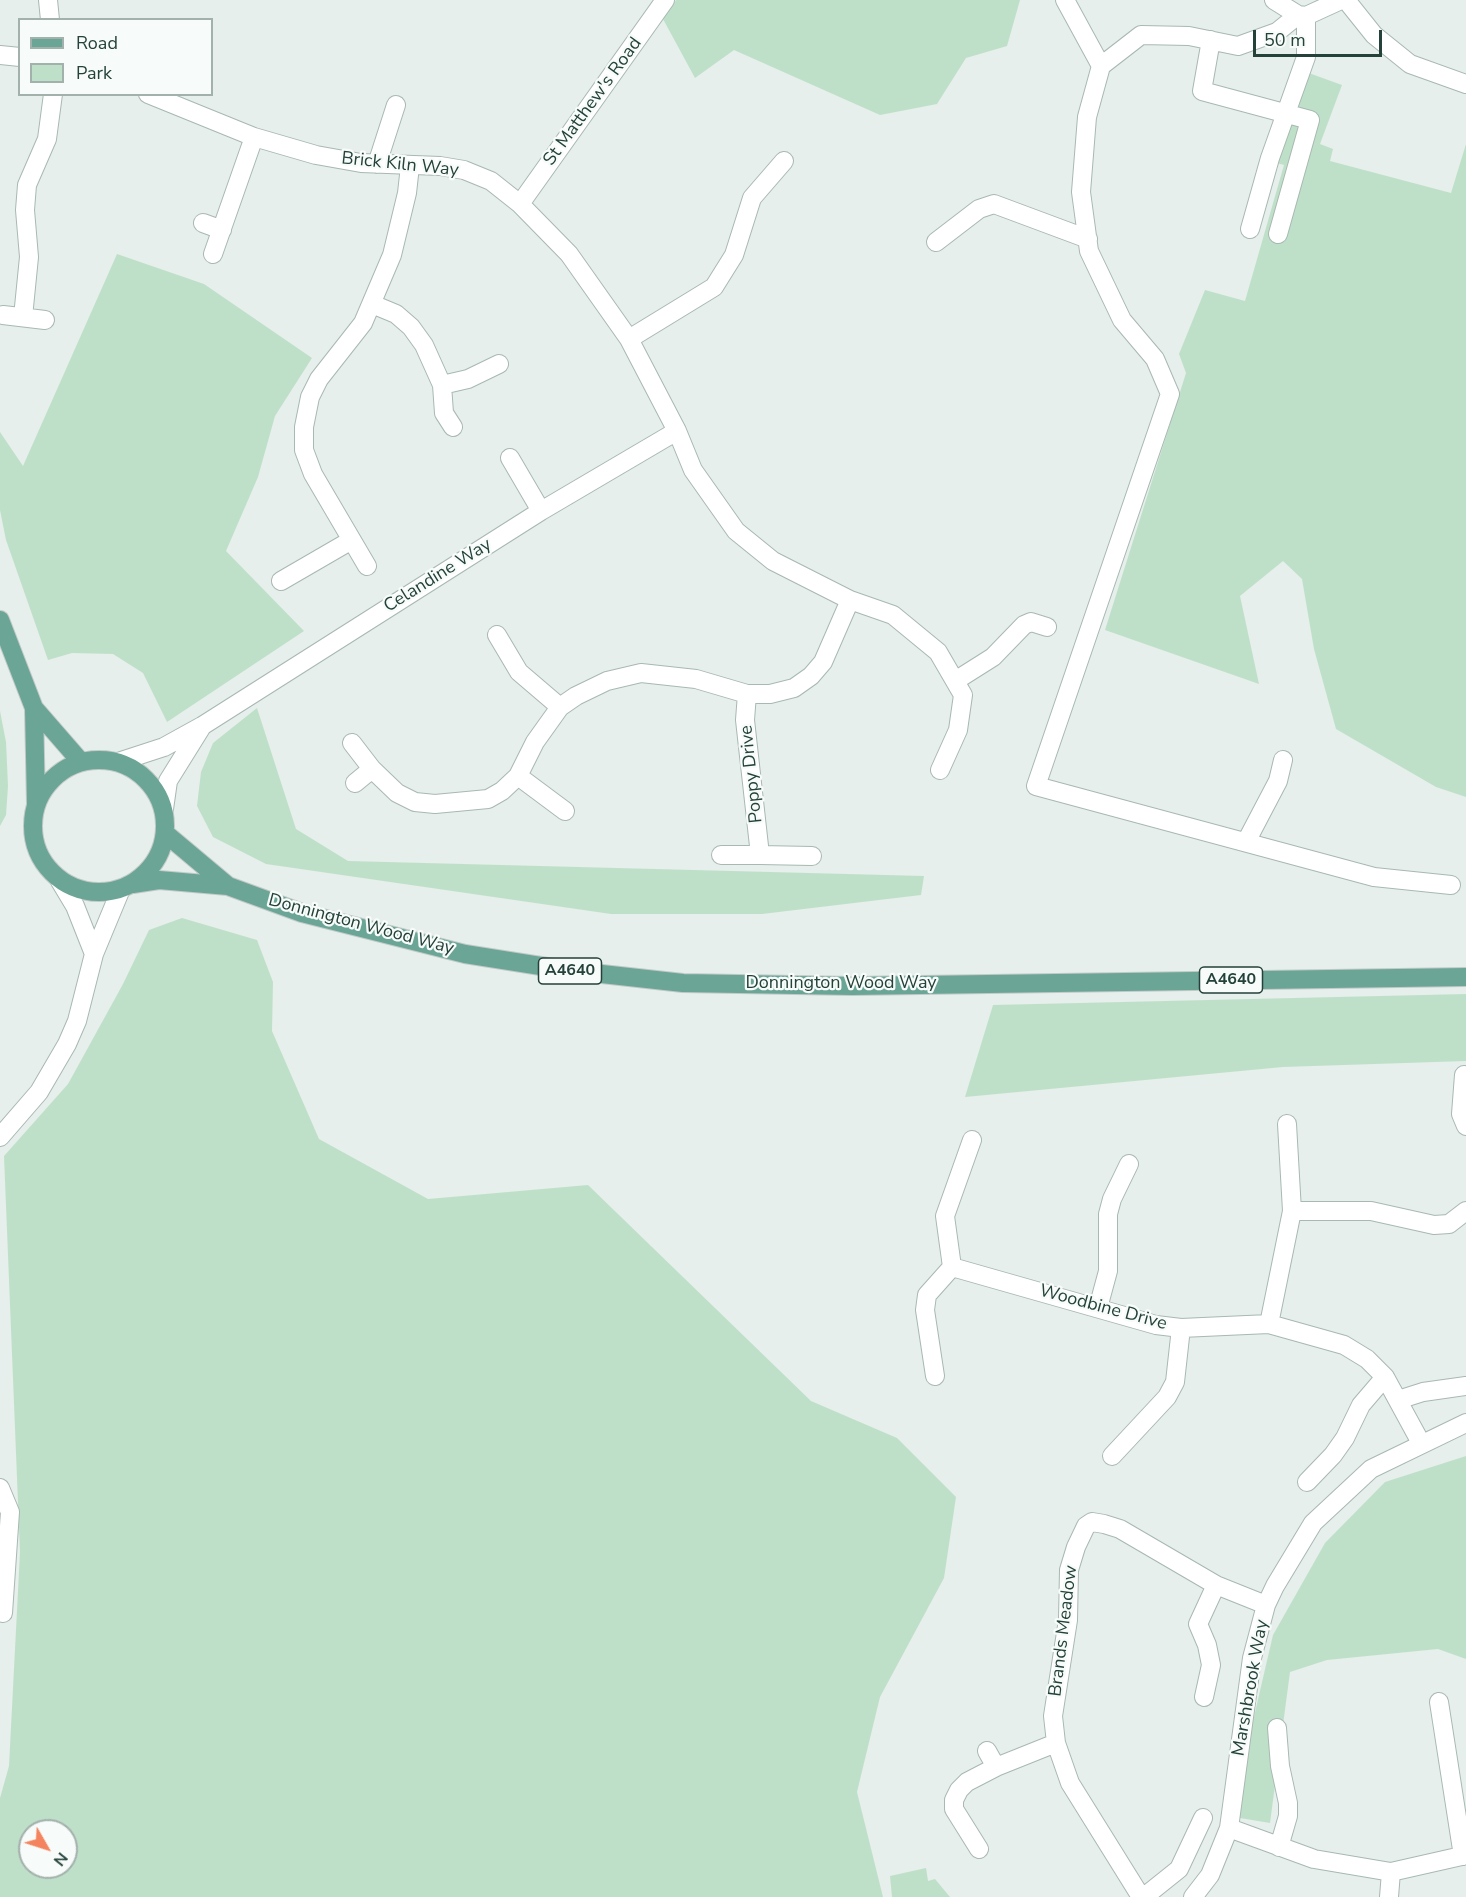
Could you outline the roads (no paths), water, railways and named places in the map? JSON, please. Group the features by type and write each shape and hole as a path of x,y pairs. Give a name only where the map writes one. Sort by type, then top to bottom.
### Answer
{"main road":[{"path":"0,620 34,708 36,806"},
{"path":"34,708 81,762"},
{"path":"60,881 48,869 33,839 32,822 36,806 46,786 61,771 81,762 100,759 118,762 138,772 154,788 164,809 165,834 160,854 148,871 127,887"},
{"name":"Donnington Wood Way","path":"165,834 228,886"},
{"name":"Donnington Wood Way","path":"127,887 159,880 228,886 302,913 465,954 566,970 683,983 852,986 1466,976"},
{"name":"A4640","path":"60,881 79,890 100,893 127,887"}],"street":[{"path":"48,0 50,18"},
{"name":"St Matthew's Road","path":"520,204 665,0"},
{"path":"1065,0 1101,66"},
{"path":"1274,0 1302,15"},
{"path":"1341,0 1302,15 1277,32 1238,46 1189,36 1141,34 1101,66 1087,117 1081,192 1089,251 1122,320 1155,358 1170,394 1036,786 1374,877 1451,885"},
{"path":"1346,0 1374,35 1410,64 1466,84"},
{"path":"1250,229 1285,113 1306,57 1302,15"},
{"path":"1211,40 1202,92 1310,120 1278,234"},
{"path":"0,55 18,57"},
{"path":"45,320 10,319 29,257 25,210 27,185 47,139 52,96"},
{"name":"Brick Kiln Way","path":"153,96 254,137 316,155 377,164 440,166 464,170 490,181 520,204 569,254 629,339 677,431 693,470 736,531 773,561 850,600 893,615 938,652 963,695 958,730 940,770"},
{"path":"377,164 396,105"},
{"path":"213,254 254,137"},
{"path":"629,339 714,286 734,255 752,198 784,161"},
{"path":"367,566 350,541 313,474 304,450 304,427 310,396 319,379 363,323 392,255 407,193 410,166"},
{"path":"936,242 979,209 994,204 1088,239"},
{"path":"203,222 222,230"},
{"path":"372,304 396,314 411,327 424,345 442,385 449,420"},
{"path":"442,385 468,379 499,364"},
{"name":"Celandine Way","path":"118,762 164,747 202,726 541,511 677,431"},
{"path":"510,458 541,511"},
{"path":"282,581 350,541"},
{"path":"352,743 372,769 397,793 415,802 435,804 488,799 502,791 518,776 535,742 560,707 576,696 607,681 641,674 696,679 747,694 770,694 794,688 811,676 823,662 850,600"},
{"path":"955,681 993,657 1024,624 1031,622 1047,627"},
{"path":"497,635 519,672 560,707"},
{"name":"Poppy Drive","path":"747,694 747,743 760,855"},
{"name":"Celandine Way","path":"164,809 168,781 202,726"},
{"path":"1246,842 1278,781 1283,760"},
{"path":"355,783 372,769"},
{"path":"518,776 560,798"},
{"path":"721,855 812,856"},
{"path":"60,881 75,906 94,954"},
{"path":"0,1137 39,1092 67,1044 77,1021 94,954 127,887"},
{"path":"1464,1075 1461,1114 1466,1126"},
{"path":"1269,1324 1292,1211 1287,1124"},
{"path":"935,1376 926,1310 927,1295 950,1258 945,1216 972,1140"},
{"path":"1098,1308 1108,1271 1108,1214 1115,1191 1129,1164"},
{"path":"1292,1211 1371,1211 1434,1225 1449,1224 1466,1211"},
{"name":"Woodbine Drive","path":"950,1258 1156,1325 1181,1328 1269,1324 1344,1345 1367,1359 1385,1377 1421,1443"},
{"path":"1112,1456 1167,1397 1175,1382 1181,1328"},
{"path":"1307,1482 1333,1455 1345,1438 1361,1405 1385,1377"},
{"path":"1398,1400 1423,1392 1466,1386"},
{"name":"Marshbrook Way","path":"1193,1897 1210,1875 1229,1828 1252,1658 1266,1605 1313,1523 1371,1469 1466,1423"},
{"path":"0,1488 10,1512 3,1613"},
{"name":"Brands Meadow","path":"1203,1818 1179,1869 1143,1897 1070,1783 1056,1743 1053,1716 1068,1620 1069,1569 1086,1526 1092,1522 1120,1529 1216,1585 1266,1605"},
{"path":"1204,1697 1211,1665 1207,1646 1198,1624 1216,1585"},
{"path":"1229,1828 1279,1847 1342,1865 1391,1872 1465,1855 1439,1702"},
{"path":"1277,1728 1280,1766 1288,1803 1288,1816 1279,1847"},
{"path":"979,1849 954,1809 954,1800 967,1782 980,1775 992,1759 1056,1743"},
{"path":"1389,1897 1391,1872"}]}
